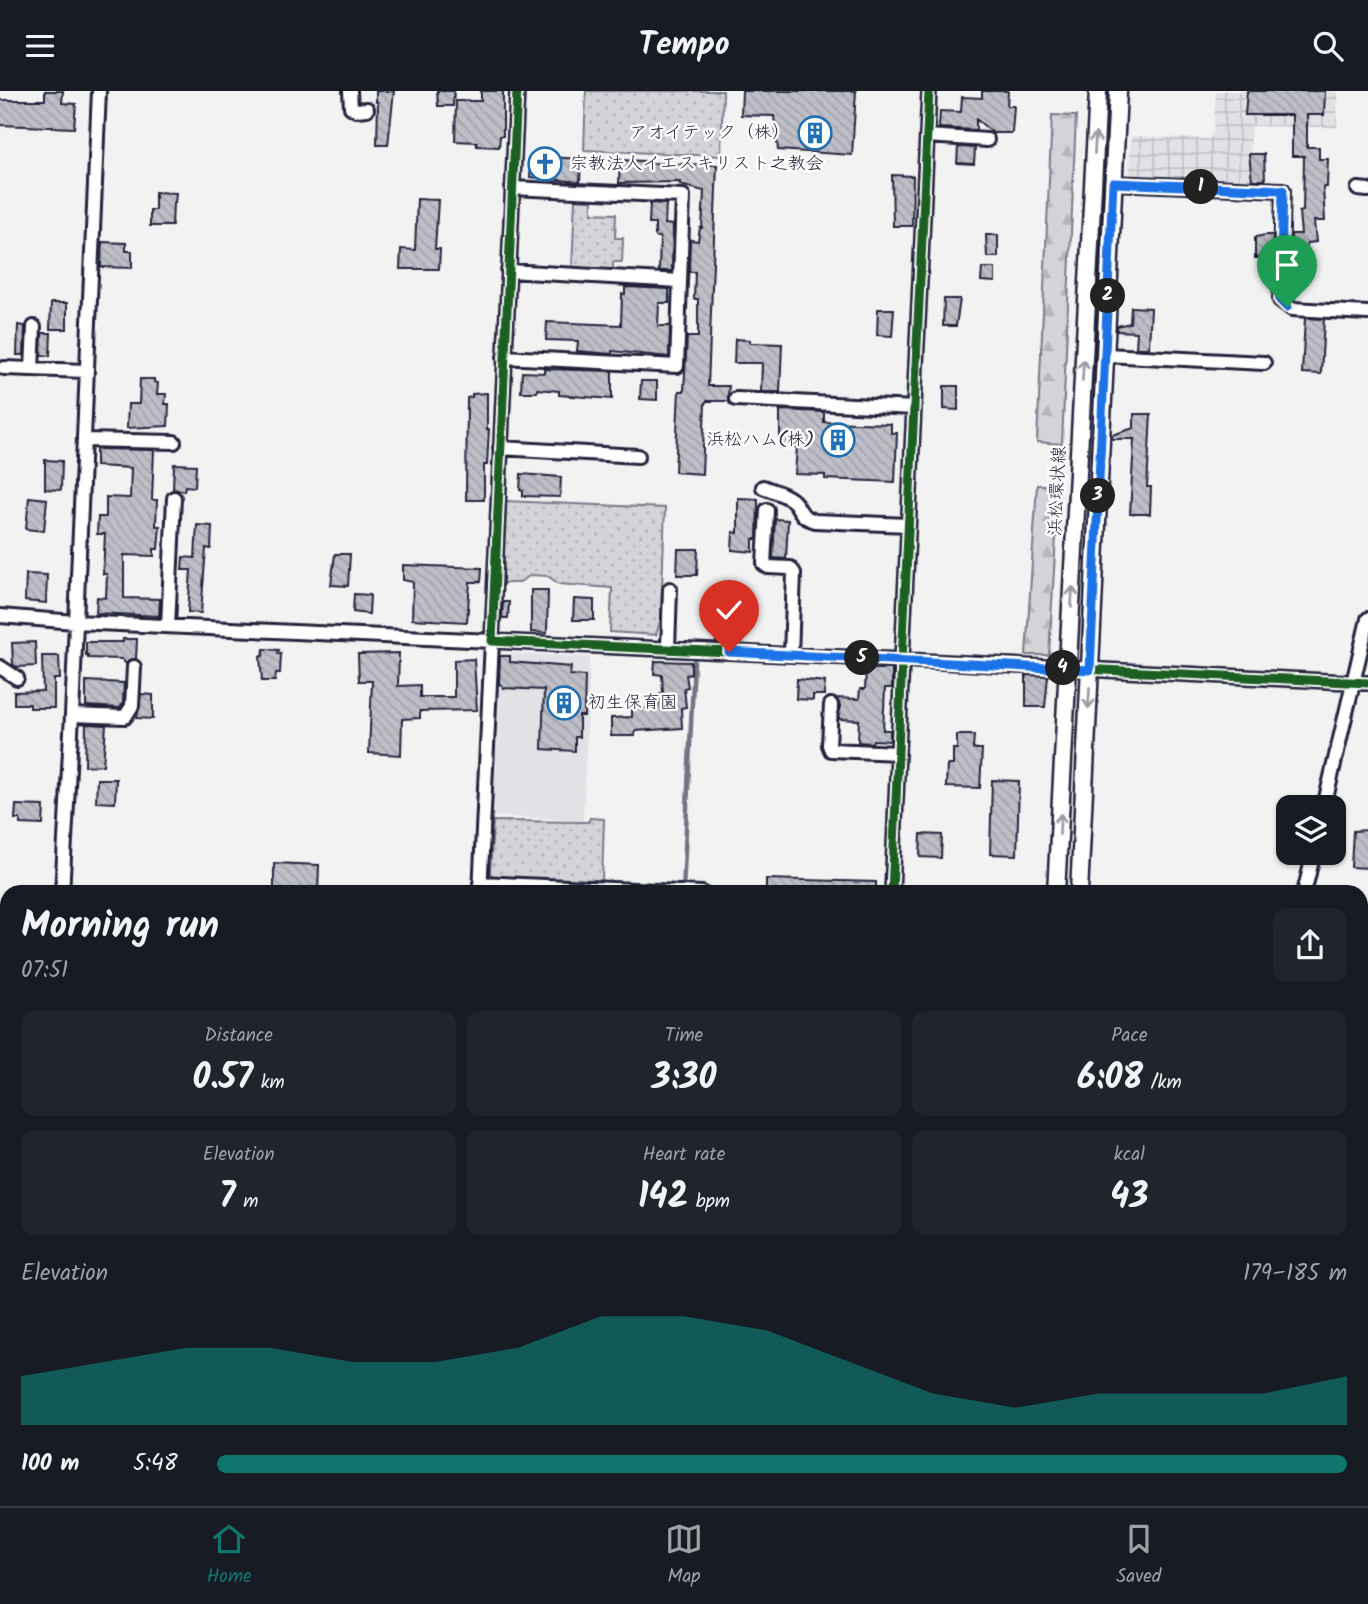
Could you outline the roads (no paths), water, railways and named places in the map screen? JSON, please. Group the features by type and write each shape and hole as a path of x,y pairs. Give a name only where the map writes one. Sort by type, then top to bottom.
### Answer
{"main road":[{"name":"浜松環状線","path":"1056,885 1098,91"},
{"path":"1079,885 1118,91"}],"street":[{"path":"62,885 99,91"},
{"path":"350,91 351,107 356,110 367,109"},
{"path":"480,885 517,91"},
{"path":"891,885 929,91"},
{"path":"927,136 987,140"},
{"path":"1113,183 1283,190 1280,300 1292,309 1368,313"},
{"path":"504,357 677,366 683,196 512,188"},
{"path":"508,271 680,281"},
{"path":"32,369 34,327"},
{"path":"1105,355 1264,363"},
{"path":"4,368 86,371"},
{"path":"736,399 914,408"},
{"path":"84,440 174,442"},
{"path":"500,448 638,456"},
{"path":"763,487 795,502 801,515 815,521 908,525"},
{"path":"168,626 174,498"},
{"path":"767,510 764,564 768,567 790,568 794,573 791,655"},
{"path":"668,649 670,589"},
{"path":"0,616 75,622 1368,683"},
{"path":"1327,795 1368,619"},
{"path":"0,667 17,678"},
{"path":"72,715 125,717 132,706 134,667"},
{"path":"831,705 831,750 898,753"},
{"path":"1306,885 1311,865"}],"waterway":[{"path":"683,885 694,661"}],"place":[{"name":"アオイテック（株）","path":"815,133"},
{"name":"宗教法人イエスキリスト之教会","path":"545,164"},
{"name":"浜松ハム(株)","path":"838,440"},
{"name":"初生保育園","path":"564,703"}]}
